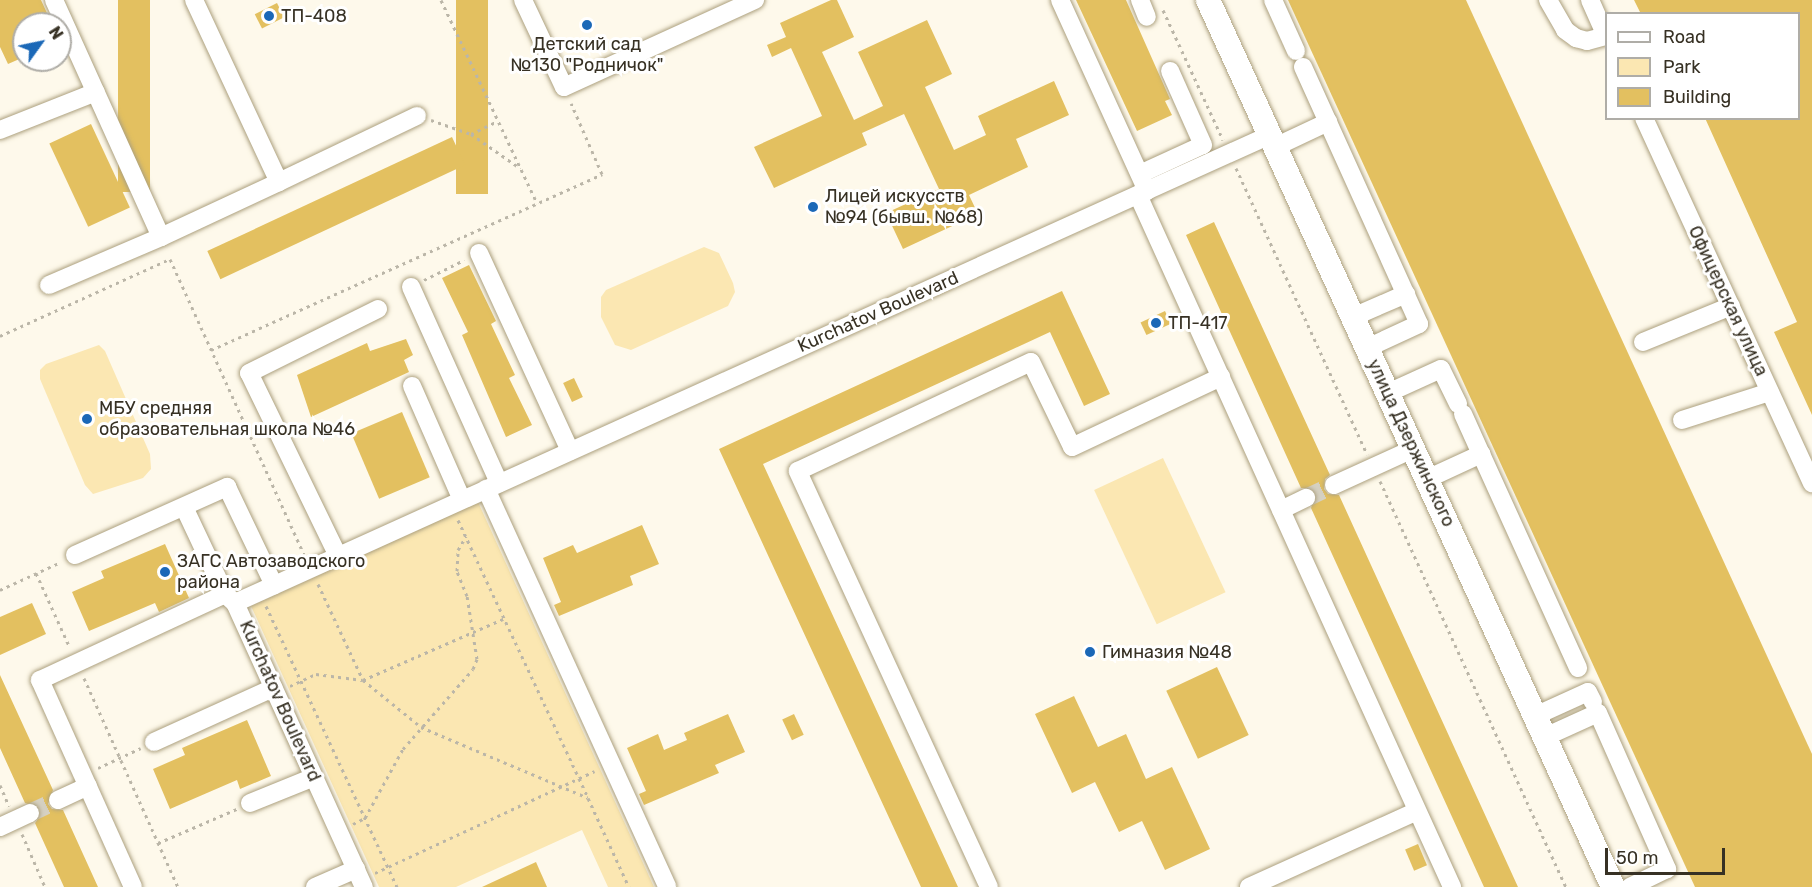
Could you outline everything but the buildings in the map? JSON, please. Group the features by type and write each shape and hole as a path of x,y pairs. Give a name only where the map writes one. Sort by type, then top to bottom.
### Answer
{"main road":[{"name":"улица Дзержинского","path":"1208,0 1613,887"}],"street":[{"path":"54,0 161,237"},
{"path":"194,0 279,182"},
{"path":"523,0 564,87 755,0"},
{"path":"1060,0 1140,174 1143,193 1221,377 1452,887"},
{"path":"1273,0 1419,324 1367,348"},
{"path":"1548,0 1565,30 1576,39 1587,41 1605,36"},
{"path":"1590,0 1605,34"},
{"path":"1140,174 1203,145 1170,71"},
{"path":"0,130 96,92"},
{"path":"49,285 161,237 417,116"},
{"name":"Офицерская улица","path":"1645,120 1812,483"},
{"name":"Kurchatov Boulevard","path":"360,879 230,598 267,588 1230,154 1328,122"},
{"path":"479,253 570,451"},
{"path":"411,287 611,764 667,887"},
{"path":"1353,317 1406,294"},
{"path":"1643,342 1731,306"},
{"path":"338,556 249,373 378,309"},
{"path":"989,887 798,471 1031,362 1072,447 1221,377"},
{"path":"1388,393 1441,369 1461,409 1586,686 1540,726"},
{"path":"412,386 457,503"},
{"path":"1682,420 1770,392"},
{"path":"1335,485 1413,448"},
{"path":"1427,479 1481,454"},
{"path":"75,555 227,487 267,588"},
{"path":"1281,510 1306,498"},
{"path":"133,887 40,680 230,598 184,507"},
{"path":"154,742 274,690"},
{"path":"1540,726 1598,713 1667,869 1630,887"},
{"path":"250,804 314,777"},
{"path":"58,800 85,781"},
{"path":"1249,887 1417,811"},
{"path":"0,827 30,813"},
{"path":"315,887 360,879"}],"path":[{"path":"441,0 537,203"},
{"path":"1159,0 1566,887"},
{"path":"211,350 602,174 564,87"},
{"path":"417,116 471,134 521,169"},
{"path":"471,134 498,121"},
{"path":"411,287 479,253"},
{"path":"0,336 170,259 363,680 421,727 588,798"},
{"path":"457,503 466,536 503,619 629,887"},
{"path":"338,830 365,818 403,749 473,669 477,659 474,632 468,596 457,571 458,550 466,536"},
{"path":"0,590 75,555"},
{"path":"36,573 178,887"},
{"path":"267,588 301,681 397,887"},
{"path":"274,690 316,674 363,680 503,619"},
{"path":"85,781 120,758 154,742"},
{"path":"360,879 611,764"},
{"path":"158,843 250,804"}],"green space":[{"path":"704,247 719,253 733,283 735,292 728,306 631,350 615,345 601,317 601,297 606,290"},
{"path":"99,345 105,351 150,454 151,469 143,478 93,494 85,485 40,379 40,370 46,364"},
{"path":"1163,458 1226,592 1157,624 1094,490"},
{"path":"478,502 654,887 608,887 582,830 456,887 379,887 251,606"}],"tunnel":[{"path":"1306,498 1334,485"},
{"path":"30,813 58,800"}],"place":[{"name":"ТП-408","path":"269,16"},
{"name":"Детский сад №130 \"Родничок\"","path":"587,25"},
{"name":"Лицей искусств №94 (бывш. №68)","path":"813,207"},
{"name":"ТП-417","path":"1156,323"},
{"name":"МБУ средняя образовательная школа №46","path":"87,419"},
{"name":"ЗАГС Автозаводского района","path":"165,572"},
{"name":"Гимназия №48","path":"1090,652"}]}
